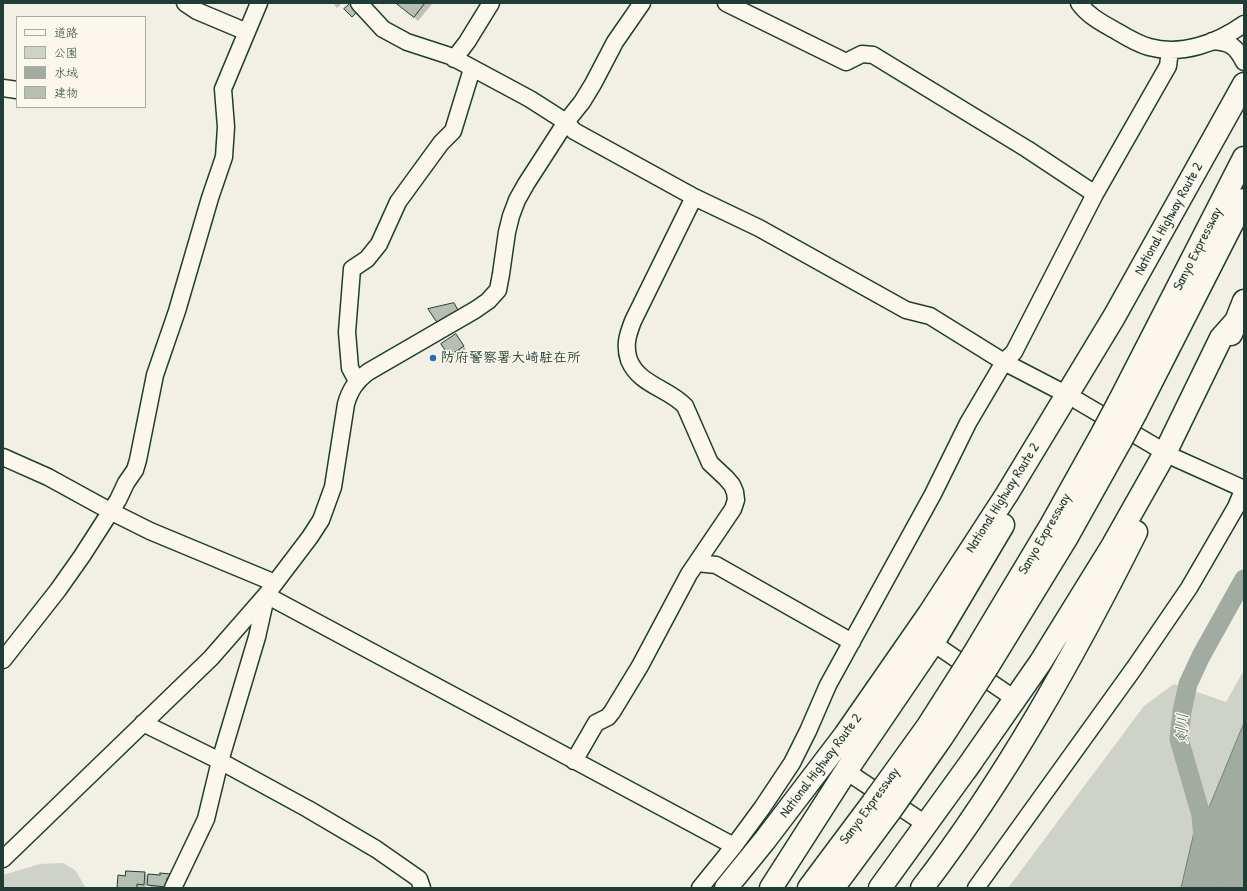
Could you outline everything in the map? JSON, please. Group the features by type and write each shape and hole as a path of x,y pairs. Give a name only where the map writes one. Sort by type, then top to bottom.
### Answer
{"highway":[{"name":"National Highway Route 2","path":"726,888 765,840 845,735 930,614 1007,494 1114,317 1244,84"},
{"name":"Sanyo Expressway","path":"1128,407 1244,158"},
{"name":"Sanyo Expressway","path":"833,888 928,726 980,662 1050,527 1112,437 1244,200"},
{"path":"922,888 980,807 1021,742 1090,621 1169,455 1221,338 1242,308"},
{"path":"771,888 846,771 933,643 992,546 1021,491 1093,368 1114,317"},
{"path":"880,888 927,825 1040,663 1169,455"},
{"name":"Sanyo Expressway","path":"809,888 882,806"}],"street":[{"path":"185,3 197,11 247,32"},
{"path":"3,660 62,585 118,500 126,483 135,470 155,375 177,311 210,198 224,157 226,127 223,89 259,3"},
{"path":"359,3 383,29 407,42 454,58 530,99 566,122 574,131 694,197 759,228 906,310 930,316 1004,362 1058,390"},
{"path":"454,58 467,42 491,3"},
{"path":"3,859 211,658 270,589 310,537 321,520 329,502 339,456 346,404 349,392 357,380 368,372 474,310 488,301 498,290 506,232 513,211 526,184 566,122 582,102 615,42 642,3"},
{"path":"726,3 846,62 862,54 873,55 1027,149 1095,194"},
{"path":"1079,3 1100,22 1135,41 1150,47 1170,50 1196,47 1226,35 1244,24"},
{"path":"1212,41 1230,44 1236,48 1244,62"},
{"path":"700,888 762,808 792,763 828,685 933,494 968,423 1004,362 1014,352 1095,194 1168,66 1170,50"},
{"path":"357,380 350,368 348,332 352,269 367,259 379,244 398,202 441,143 453,131 472,69"},
{"path":"3,88 16,90"},
{"path":"574,761 596,724 608,717 612,712 640,666 689,574 733,509 736,500 732,485 710,463 685,406 679,400 649,382 636,372 631,365 626,347 627,339 634,321 694,197"},
{"path":"976,888 1135,667 1189,588 1236,507 1244,488 1169,455 1078,401"},
{"path":"3,457 48,477 110,511 270,589 574,761 734,846"},
{"path":"697,563 716,565 852,642"},
{"path":"173,888 206,819 220,760 270,589"},
{"path":"933,643 1015,699"},
{"path":"142,724 220,760 308,809 376,849 419,879 422,888"},
{"path":"846,771 927,825"}],"green space":[{"path":"1244,670 1244,723 1210,805 1195,828 1181,888 1008,888 1144,706 1174,684 1226,702"},
{"path":"63,863 75,870 86,888 3,888 3,875 40,864"}],"water":[{"path":"1244,723 1244,888 1181,888 1195,828 1210,805"}],"building":[{"path":"351,3 359,10 352,17 344,9"},
{"path":"396,3 425,3 414,17"},
{"path":"454,303 459,312 438,324 428,309"},
{"path":"456,334 464,346 449,356 441,344"},
{"path":"126,871 145,872 144,885 137,884 137,888 117,888 118,875 125,876"},
{"path":"160,873 171,874 170,878 167,878 166,887 147,885 148,874 160,875"}],"waterway":[{"name":"剣川","path":"1207,888 1201,815 1179,739 1182,711 1188,684 1201,656 1244,579"}],"place":[{"name":"防府警察署大崎駐在所","path":"433,358"}]}
